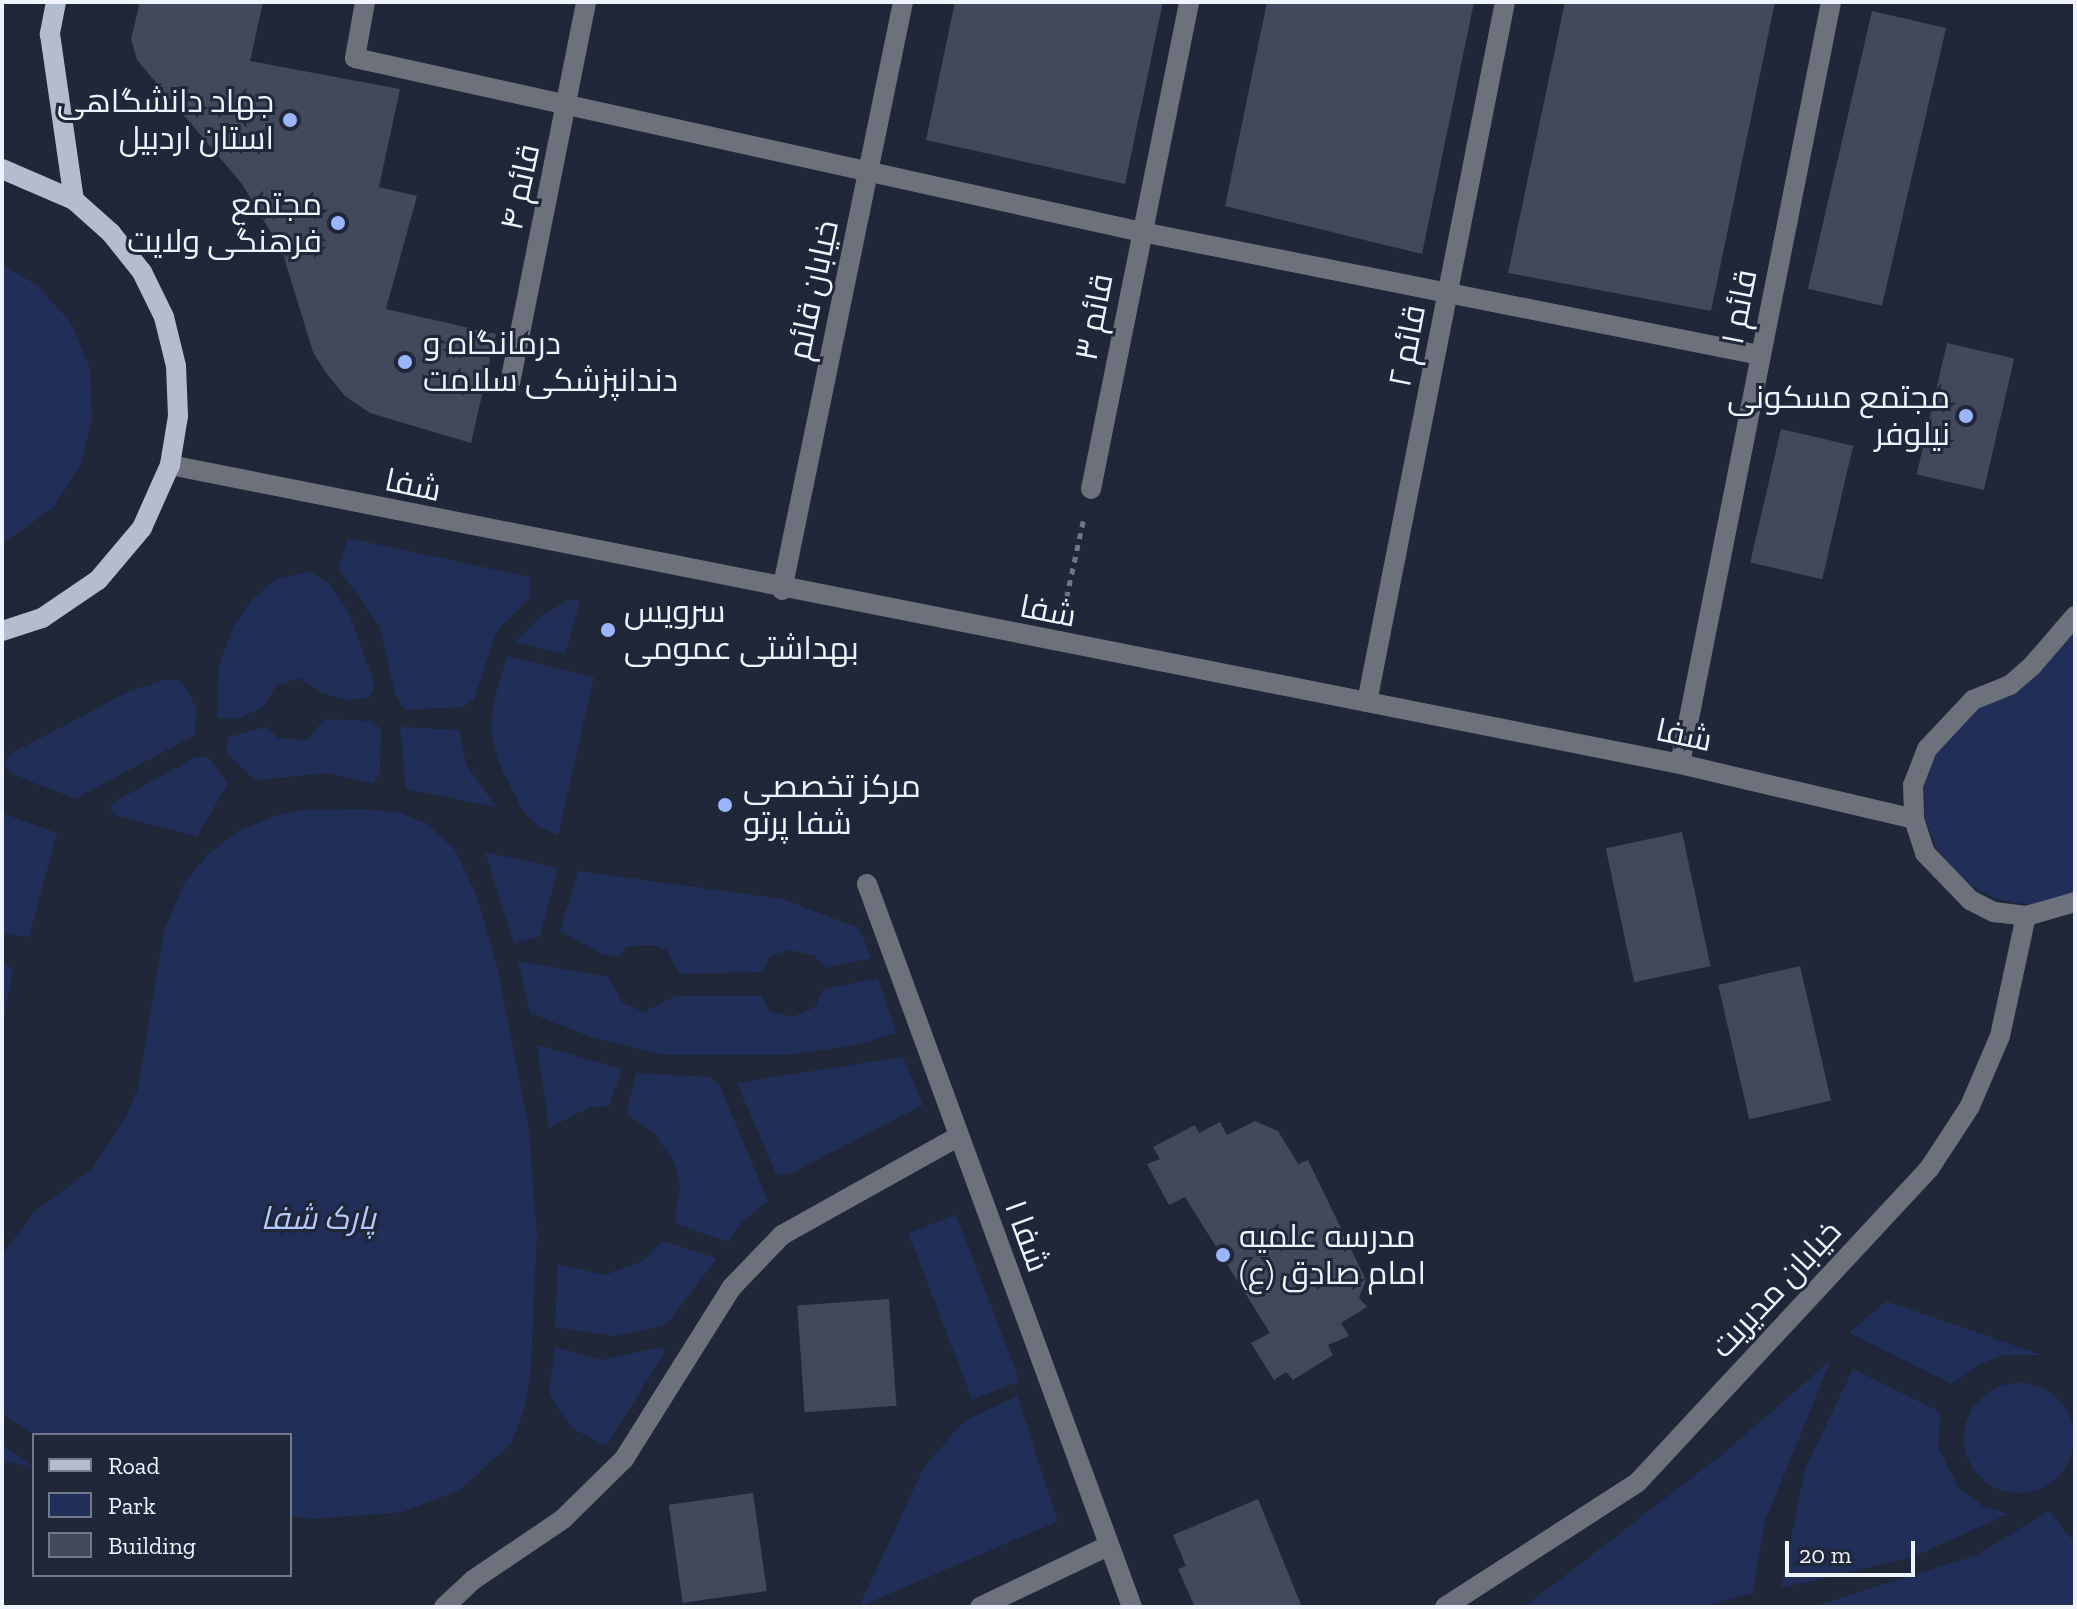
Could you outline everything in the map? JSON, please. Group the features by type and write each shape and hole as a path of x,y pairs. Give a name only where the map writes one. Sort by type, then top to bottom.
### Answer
{"main road":[{"path":"56,2 50,34 74,200"},
{"path":"2,169 74,200 111,233 142,272 164,317 176,366 178,416 170,465 142,528 98,580 42,618 2,631"}],"street":[{"path":"365,2 355,58 1142,232 1760,355"},
{"name":"قائم ۴","path":"510,383 568,105 586,2"},
{"name":"خیابان قائم","path":"782,590 903,2"},
{"name":"قائم ۳","path":"1091,489 1189,2"},
{"name":"قائم ۲","path":"1367,702 1505,2"},
{"name":"قائم ۱","path":"1680,764 1831,2"},
{"name":"شفا","path":"170,465 782,590 1680,764 1914,819"},
{"path":"2075,616 2032,666 2010,685 1973,700 1927,749 1913,785 1914,819 1925,853 1947,881 1994,912 2026,916 2075,902"},
{"name":"شفا ۱","path":"867,884 1132,1607"},
{"name":"خیابان مدیریت","path":"1445,1607 1637,1483 1929,1169 1970,1106 2000,1036 2026,916"},
{"path":"444,1607 473,1580 563,1519 624,1459 732,1287 782,1235 959,1136"},
{"path":"980,1607 1108,1546"}],"path":[{"path":"1056,643 1091,489"}],"green space":[{"path":"2,264 38,286 71,323 90,369 92,419 80,466 53,508 2,544"},
{"path":"348,538 530,577 529,598 497,631 474,699 462,707 405,710 395,694 380,627 338,568"},
{"path":"310,572 330,584 348,610 375,686 369,697 348,700 322,693 299,678 276,686 263,707 237,719 217,718 218,669 234,625 252,600 278,578"},
{"path":"567,600 580,601 565,654 515,642 541,616"},
{"path":"2075,628 2075,894 2032,905 1996,899 1964,882 1939,854 1925,820 1924,783 1935,748 1966,715"},
{"path":"507,656 594,677 558,835 538,826 523,811 498,761 491,731 494,700"},
{"path":"165,680 178,680 188,691 196,708 195,735 75,799 10,773 5,763 10,754 126,693"},
{"path":"324,719 370,721 381,729 380,773 373,783 327,773 255,780 226,753 229,737 266,727 278,738 308,740"},
{"path":"400,727 459,730 466,764 496,807 406,789"},
{"path":"196,757 208,757 228,784 197,836 114,815 110,808 114,802"},
{"name":"پارک شفا","path":"365,809 401,813 429,825 455,850 476,894 497,966 528,1124 537,1233 531,1366 525,1407 511,1443 460,1490 402,1512 313,1519 292,1516 292,1433 32,1433 7,1418 2,1411 2,1255 35,1211 91,1170 125,1118 138,1089 164,930 185,882 209,853 241,830 272,817 301,810"},
{"path":"2,813 57,833 29,937 2,934"},
{"path":"485,852 558,868 540,936 514,944"},
{"path":"578,871 782,899 859,928 871,958 825,968 814,955 789,950 770,956 762,972 680,974 666,950 653,945 627,946 619,957 602,954 560,931"},
{"path":"518,961 608,977 623,1003 644,1012 676,996 761,996 770,1011 792,1017 815,1007 824,989 878,978 896,1033 856,1045 786,1055 665,1055 591,1037 530,1013"},
{"path":"2,964 13,968 2,1027"},
{"path":"537,1045 622,1069 609,1106 590,1107 549,1128"},
{"path":"903,1057 923,1105 788,1175 776,1174 737,1083"},
{"path":"636,1073 709,1077 719,1084 768,1201 743,1221 728,1242 675,1223 680,1183 675,1164 655,1134 626,1114"},
{"path":"956,1215 1020,1381 972,1399 908,1233"},
{"path":"662,1241 717,1258 666,1325 614,1336 555,1327 558,1264 605,1275 641,1262"},
{"path":"1886,1301 2042,1355 2003,1355 1976,1366 1952,1384 1849,1333"},
{"path":"555,1347 601,1360 663,1347 664,1354 606,1446 572,1428 558,1409 549,1391"},
{"path":"1831,1360 1765,1521 1753,1593 1703,1607 1524,1607 1724,1453"},
{"path":"1853,1369 1940,1412 1938,1447 1959,1488 1984,1507 2008,1514 1913,1557 1781,1588 1805,1469"},
{"path":"2019,1383 2040,1387 2058,1399 2070,1417 2074,1438 2070,1459 2058,1477 2040,1489 2019,1493 1998,1489 1980,1477 1968,1459 1964,1438 1968,1417 1980,1399 1998,1387"},
{"path":"1017,1396 1058,1521 859,1607 923,1469 964,1421"},
{"path":"2,1444 32,1468 2,1460"},
{"path":"2049,1511 2075,1543 2075,1607 1812,1607 1977,1555"}],"building":[{"path":"140,2 263,2 250,61 400,89 379,187 417,196 386,309 496,334 471,443 370,413 345,396 326,373 313,352 282,251 242,184 137,60 131,39"},
{"path":"955,2 1163,2 1125,184 926,140"},
{"path":"1267,2 1474,2 1422,254 1225,206"},
{"path":"1565,2 1775,2 1711,311 1508,273"},
{"path":"1872,11 1946,28 1882,306 1808,289"},
{"name":"مجتمع مسکونی نیلوفر","path":"1947,343 2014,359 1984,490 1917,475"},
{"path":"1781,429 1853,446 1822,579 1750,562"},
{"path":"1682,832 1710,966 1634,982 1606,848"},
{"path":"1800,966 1831,1100 1749,1119 1718,985"},
{"path":"1255,1121 1278,1131 1298,1164 1308,1160 1366,1280 1359,1298 1367,1307 1341,1323 1349,1336 1328,1345 1333,1355 1293,1380 1286,1372 1274,1380 1251,1343 1270,1333 1185,1197 1169,1205 1147,1164 1160,1159 1153,1147 1195,1125 1199,1133 1220,1122 1227,1135"},
{"path":"889,1299 896,1406 805,1412 797,1305"},
{"path":"753,1493 767,1591 683,1603 669,1505"},
{"path":"1258,1499 1302,1607 1195,1607 1178,1569 1186,1566 1173,1535"}],"place":[{"name":"جهاد دانشگاهی استان اردبیل","path":"290,120"},
{"name":"مجتمع فرهنگی ولایت","path":"338,223"},
{"name":"درمانگاه و دندانپزشکی سلامت","path":"405,362"},
{"name":"مجتمع مسکونی نیلوفر","path":"1966,416"},
{"name":"سرویس بهداشتی عمومی","path":"608,630"},
{"name":"مرکز تخصصی شفا پرتو","path":"725,805"},
{"name":"مدرسه علمیه امام صادق (ع)","path":"1223,1255"}]}
